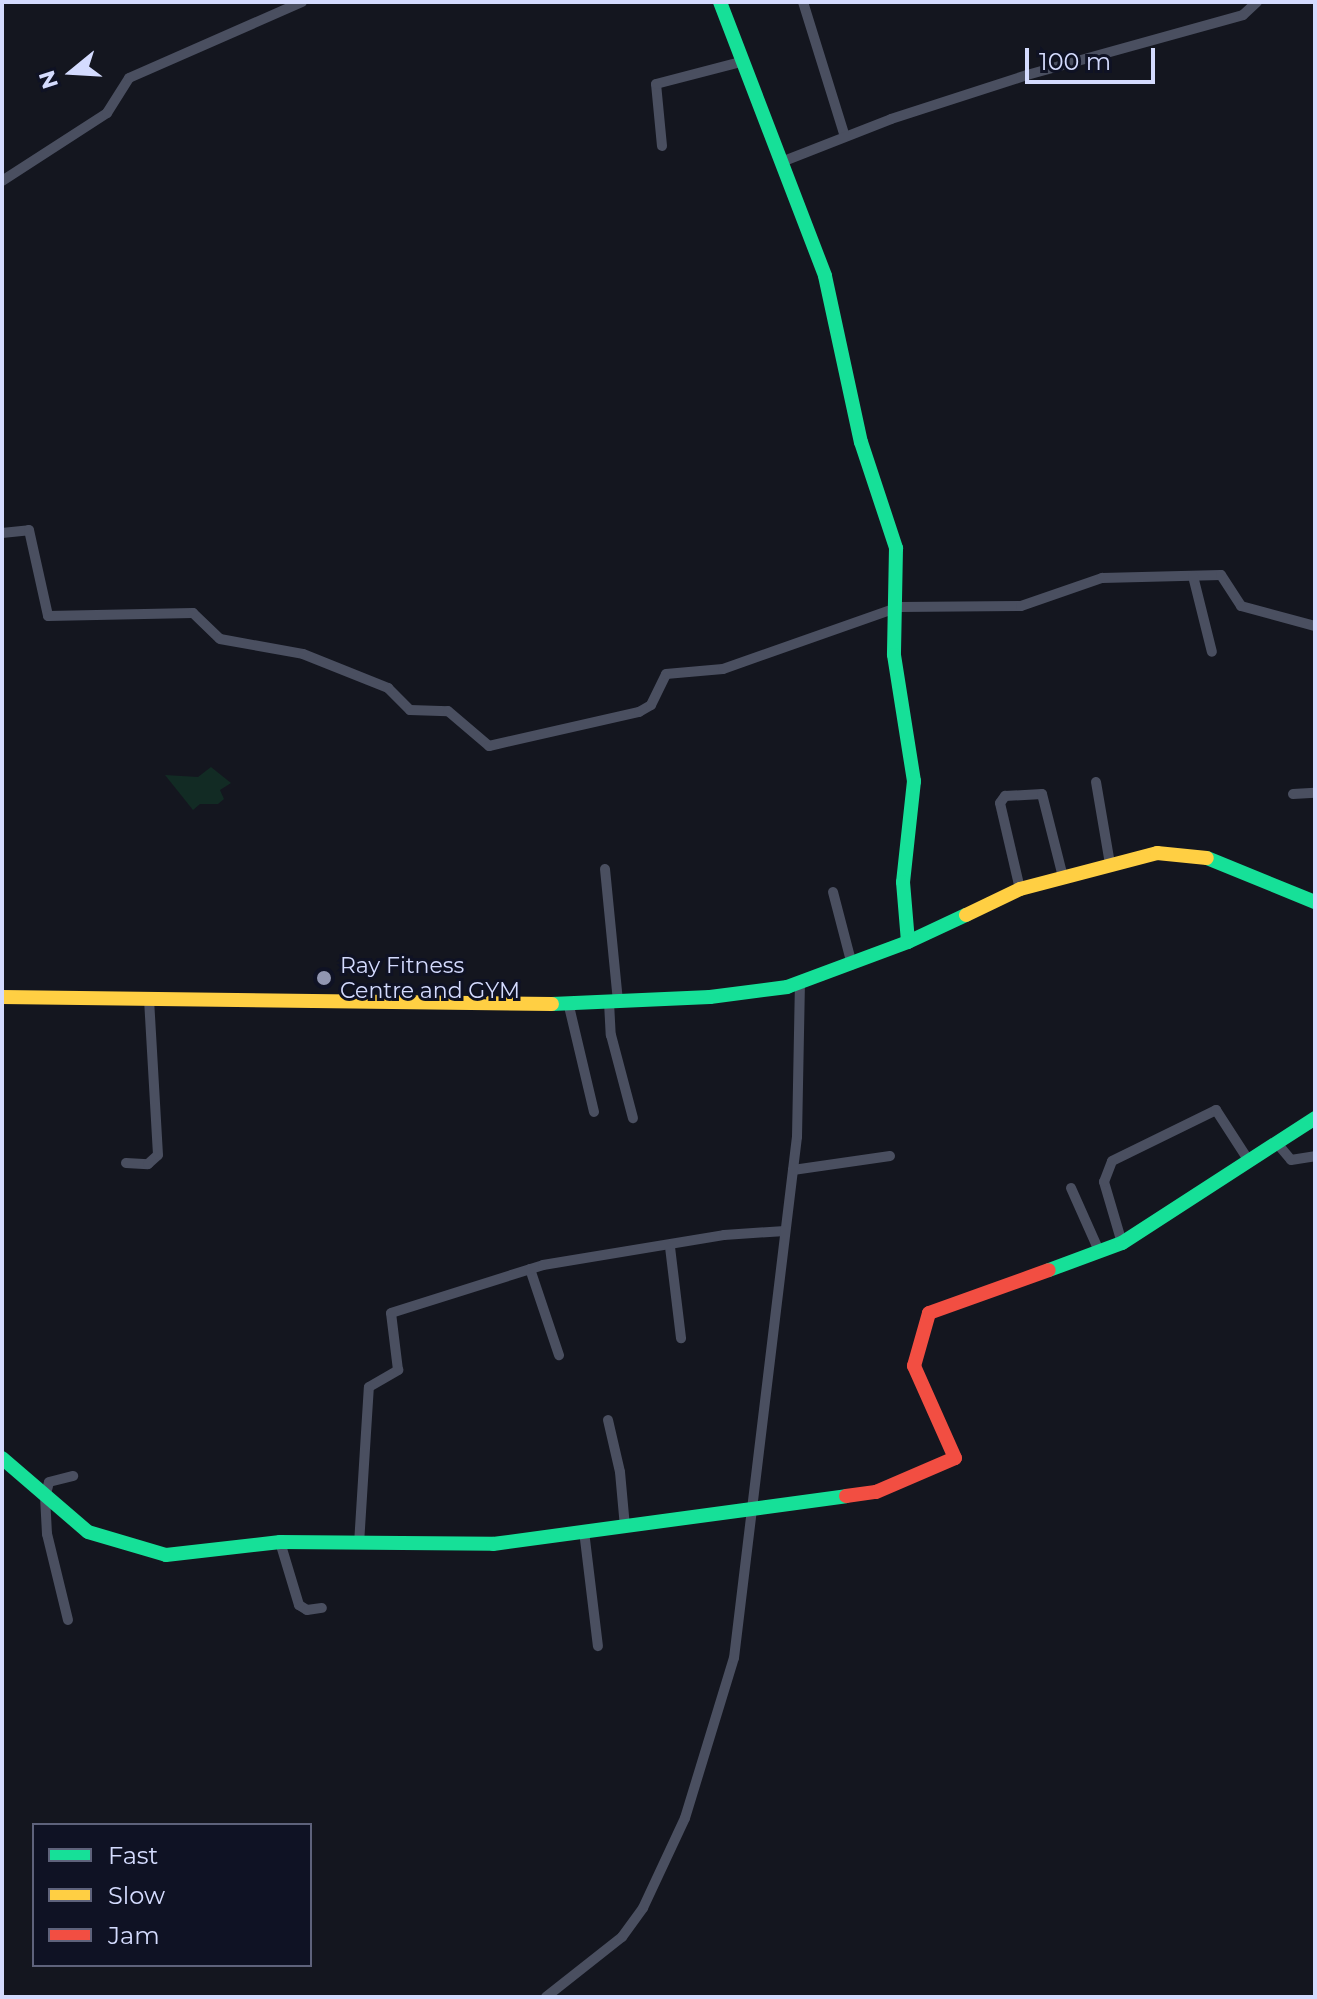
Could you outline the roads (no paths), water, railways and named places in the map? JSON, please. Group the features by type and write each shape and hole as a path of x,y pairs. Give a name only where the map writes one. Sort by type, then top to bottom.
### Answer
{"street":[{"path":"2,181 107,113 129,78 302,2"},
{"path":"720,2 784,161 825,276 861,442 896,548 899,607 894,655 914,781 904,915 908,942"},
{"path":"803,2 845,137"},
{"path":"784,161 1027,75 1243,15 1257,2"},
{"path":"662,146 656,84 744,61"},
{"path":"2,533 29,530 48,616 193,613 220,639 303,654 388,688 410,710 439,709 458,716 489,746 639,712 651,705 666,674 723,669 899,607 1021,606 1102,578 1225,576 1241,606 1315,626"},
{"path":"1193,576 1212,652"},
{"path":"1096,782 1110,864"},
{"path":"1293,794 1315,793"},
{"path":"1020,889 1000,803 1005,796 1042,794 1063,877"},
{"path":"2,997 149,1001 613,1002 750,993 800,982 852,965 929,935 1020,889 1110,864 1178,851 1218,861 1315,902"},
{"path":"605,869 613,1002 611,1035 633,1118"},
{"path":"833,892 852,965"},
{"path":"904,915 929,935"},
{"path":"546,1997 635,1921 685,1818 734,1658 793,1170 800,1088 800,982"},
{"path":"126,1163 148,1164 158,1155 149,1001"},
{"path":"568,1002 594,1112"},
{"path":"1122,1243 1104,1182 1112,1161 1216,1110 1249,1161"},
{"path":"2,1458 88,1532 153,1553 280,1542 493,1544 754,1506 861,1495 951,1463 955,1452 922,1393 914,1366 919,1334 929,1313 1122,1243 1315,1118"},
{"path":"1276,1142 1291,1160 1315,1156"},
{"path":"793,1170 890,1156"},
{"path":"1071,1188 1099,1251"},
{"path":"359,1544 369,1387 398,1370 391,1313 530,1269 670,1247 724,1235 785,1231"},
{"path":"670,1247 681,1338"},
{"path":"530,1269 559,1355"},
{"path":"608,1420 620,1472 625,1527"},
{"path":"68,1620 47,1534 45,1498 49,1482 73,1476"},
{"path":"584,1531 598,1646"},
{"path":"280,1542 299,1605 307,1610 322,1608"}],"place":[{"name":"Ray Fitness Centre and GYM","path":"324,978"}]}
